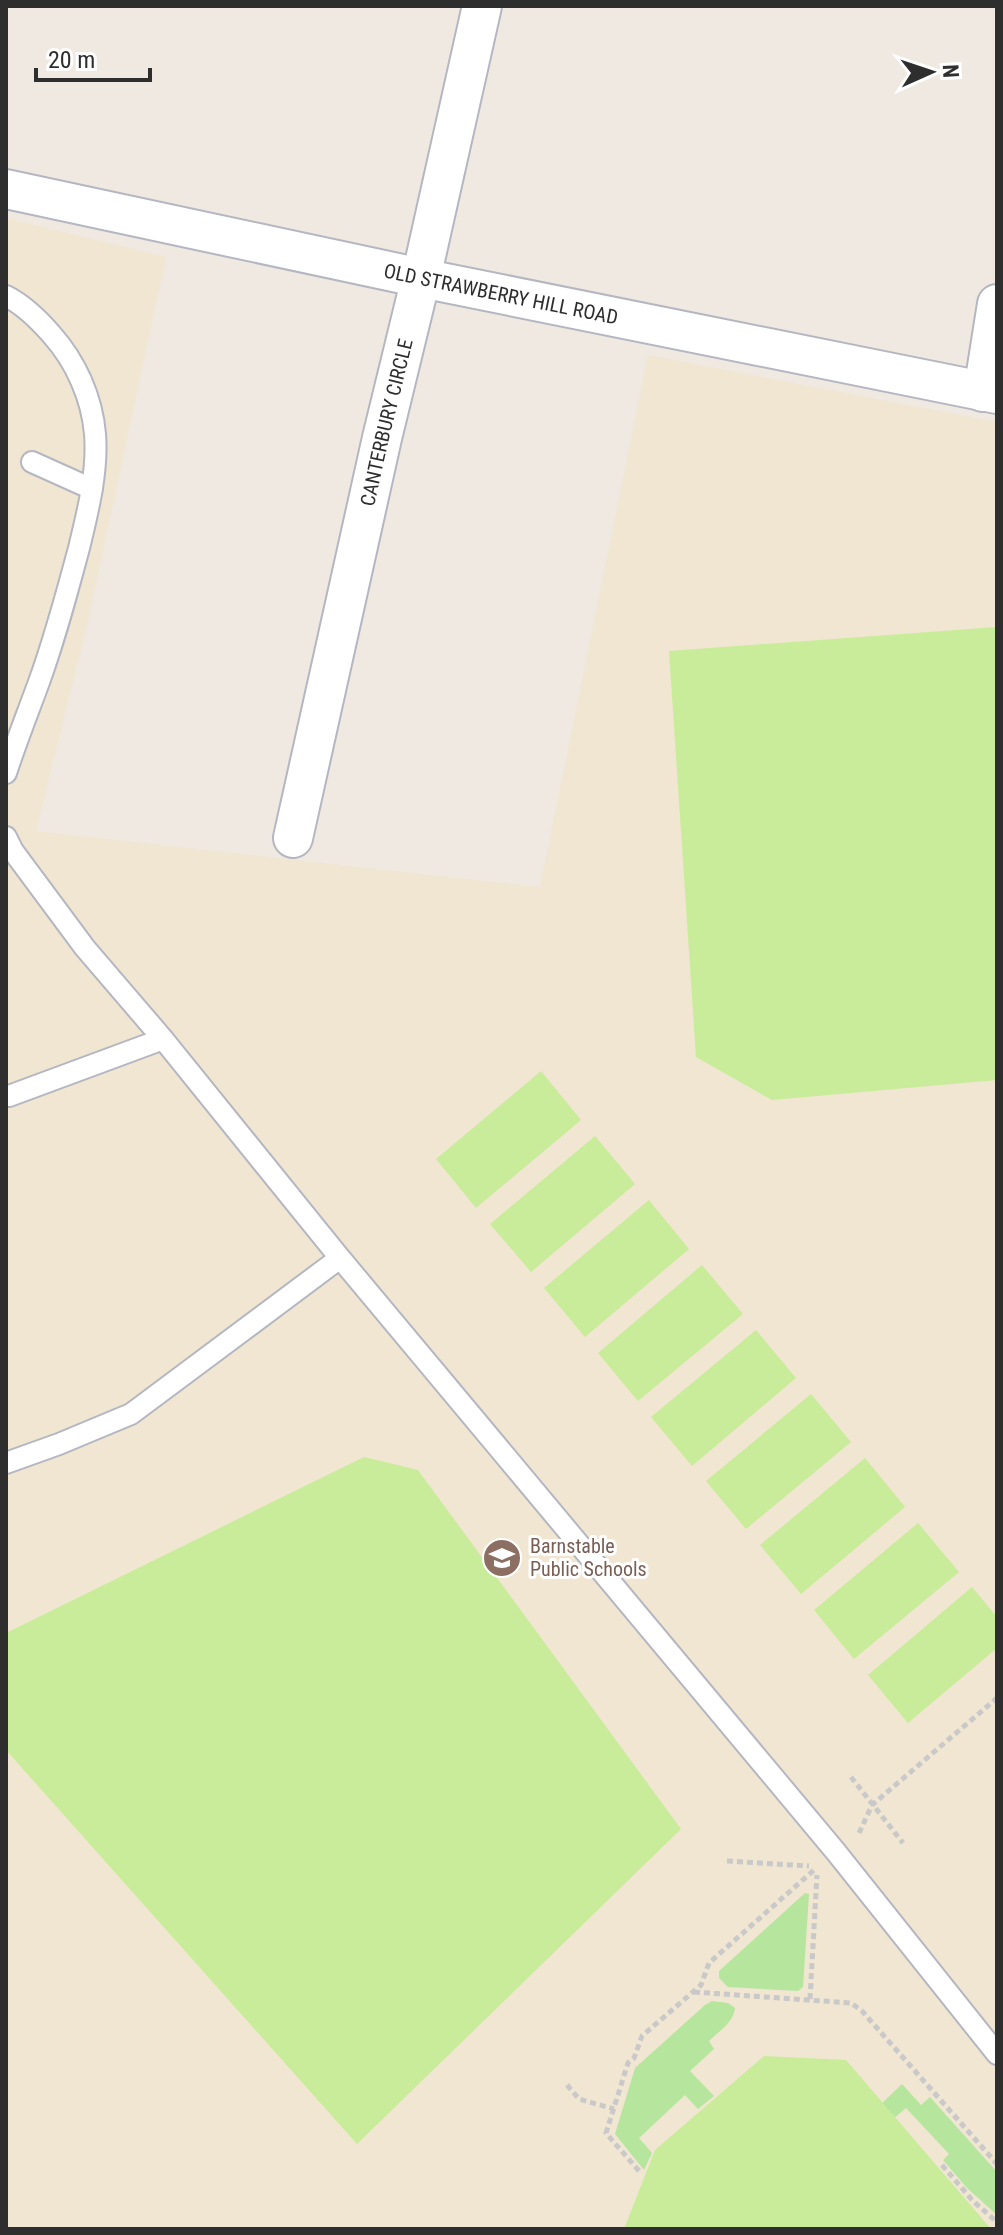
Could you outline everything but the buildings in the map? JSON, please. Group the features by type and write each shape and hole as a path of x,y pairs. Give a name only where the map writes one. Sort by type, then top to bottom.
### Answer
{"street":[{"name":"CANTERBURY CIRCLE","path":"293,838 482,6"},
{"name":"OLD STRAWBERRY HILL ROAD","path":"6,189 421,278 990,393"},
{"path":"990,393 997,304"}],"lane":[{"path":"6,296 31,313 72,362 81,381 95,434 92,489 83,533 54,636 6,773"},
{"path":"32,462 92,489"},
{"path":"6,837 13,851 85,948 836,1852 997,2054"},
{"path":"9,1096 163,1039"},
{"path":"6,1463 131,1414 340,1258"}],"path":[{"path":"852,1838 860,1832 872,1805 997,1698"},
{"path":"851,1777 903,1843"},
{"path":"727,1861 818,1867"},
{"path":"639,2171 606,2133 628,2063 634,2058 642,2036 701,1985 709,1963 818,1867"},
{"path":"810,1999 818,1867"},
{"path":"693,1992 845,2001 862,2011 997,2164"},
{"path":"567,2085 579,2099 614,2109"},
{"path":"942,2165 973,2201 997,2222"}],"shaded area":[{"name":"Barnstable Public Schools","path":"6,218 166,257 88,621 36,831 540,887 648,355 997,422 997,2229 6,2229"}],"green space":[{"path":"997,627 997,1080 772,1100 696,1057 669,651"},
{"path":"541,1071 581,1120 476,1208 436,1159"},
{"path":"595,1136 635,1184 531,1272 490,1224"},
{"path":"649,1200 689,1249 585,1337 544,1288"},
{"path":"702,1265 743,1314 638,1401 598,1353"},
{"path":"756,1330 796,1378 692,1466 651,1417"},
{"path":"811,1394 851,1442 746,1529 706,1481"},
{"path":"364,1457 418,1470 681,1829 357,2144 6,1750 6,1633"},
{"path":"865,1458 905,1507 801,1594 760,1545"},
{"path":"918,1523 959,1572 854,1659 814,1610"},
{"path":"972,1587 997,1617 997,1648 908,1723 868,1675"},
{"path":"805,1893 809,1894 803,1987 798,1991 728,1987 719,1978 719,1971"},
{"path":"712,2001 728,2003 735,2008 734,2013 709,2041 714,2049 690,2071 714,2096 698,2109 685,2095 639,2138 652,2153 644,2170 615,2134 635,2068"},
{"path":"764,2056 846,2060 991,2229 624,2229 655,2150"},
{"path":"902,2084 921,2105 930,2097 997,2172 997,2215 967,2188 943,2160 949,2154 906,2108 893,2119 880,2105"}],"place":[{"name":"Barnstable Public Schools","path":"502,1558"}]}
